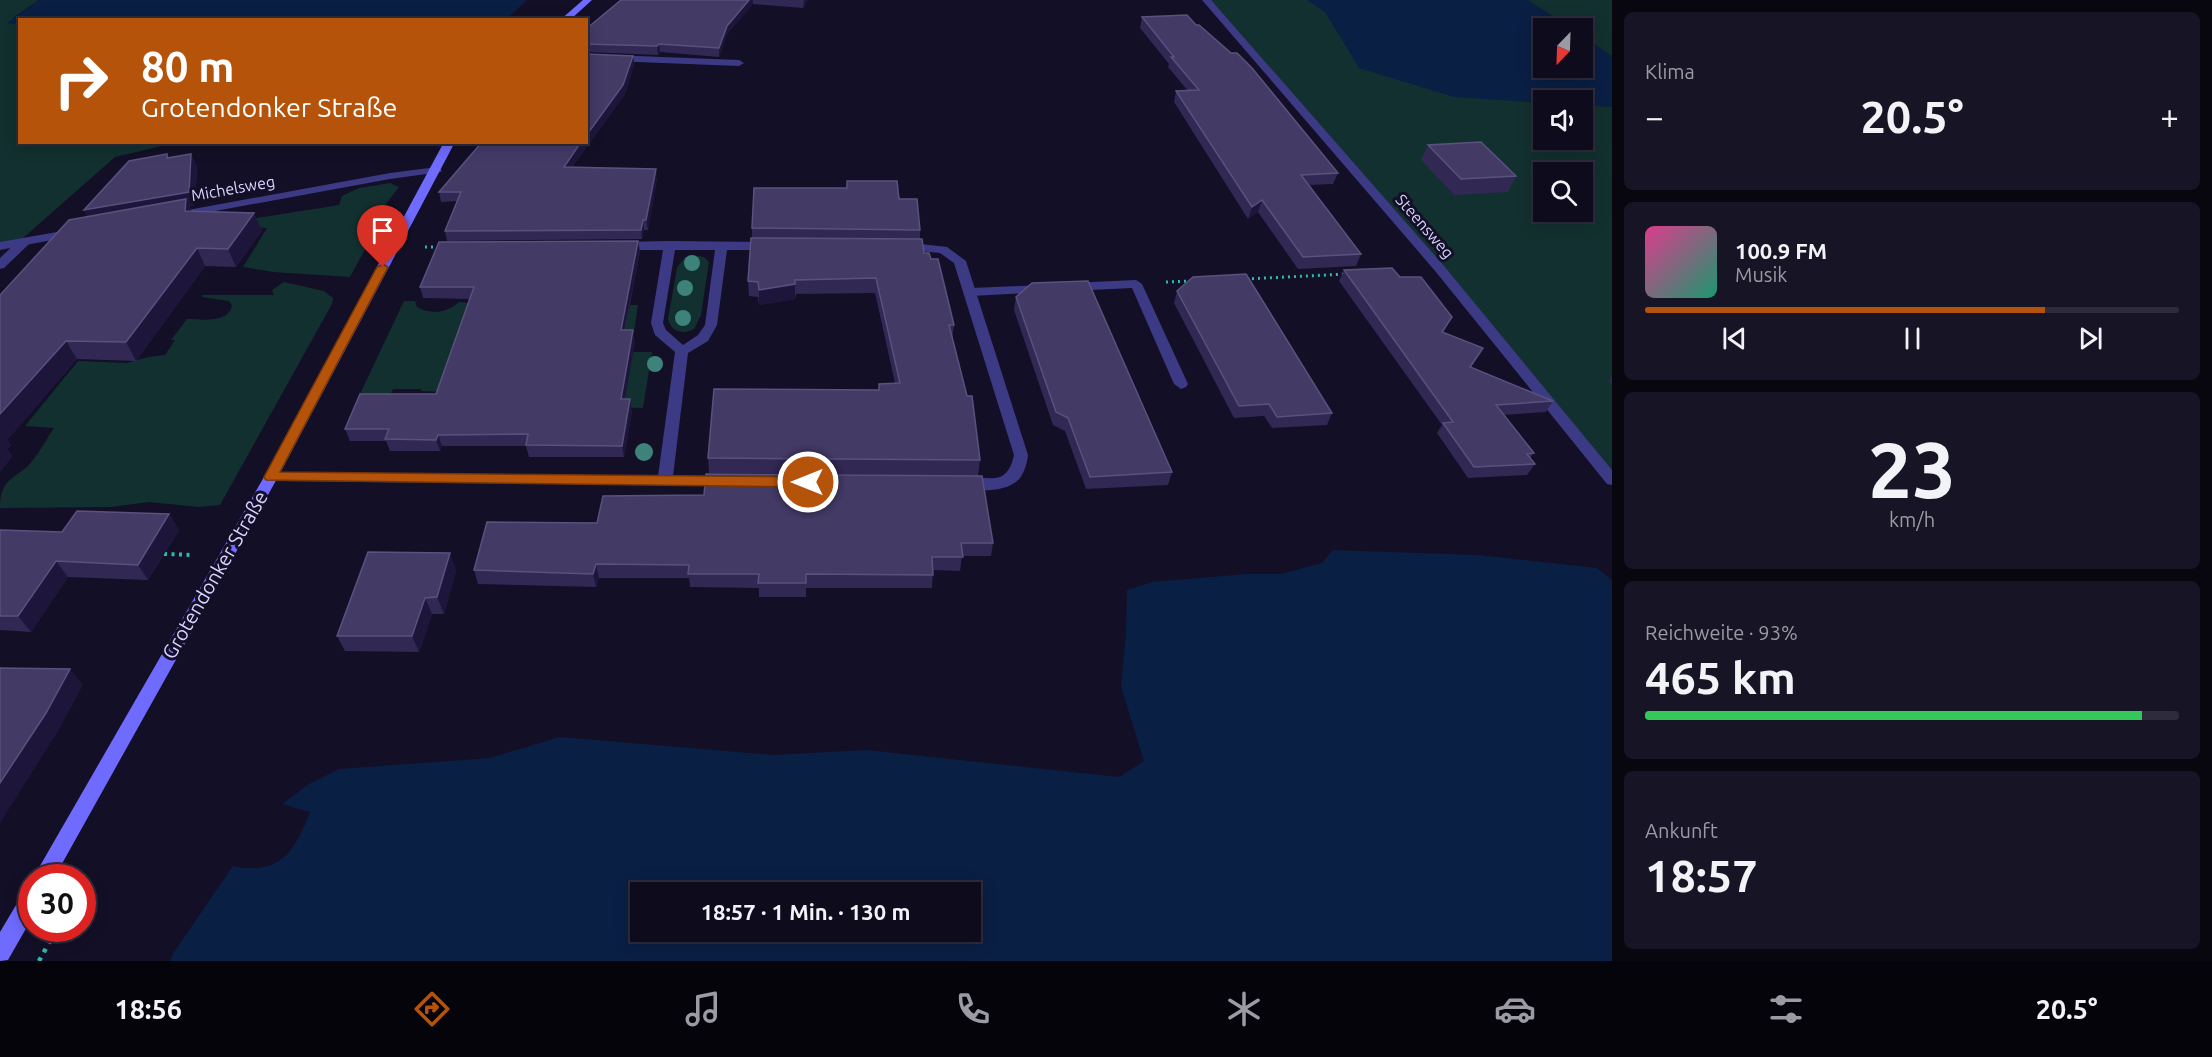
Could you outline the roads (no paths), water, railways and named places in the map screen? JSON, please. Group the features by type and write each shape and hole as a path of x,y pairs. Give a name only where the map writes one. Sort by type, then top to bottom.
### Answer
{"main road":[{"path":"566,18 588,0"},
{"name":"Grotendonker Straße","path":"51,864 271,477 449,144"},
{"path":"0,952 18,921"}],"street":[{"name":"Steensweg","path":"1206,0 1440,269 1612,480"},
{"path":"588,57 739,63"},
{"name":"Michelsweg","path":"170,216 390,176 437,170"},
{"path":"0,246 91,230"},
{"path":"0,265 24,242"},
{"path":"610,246 781,246"},
{"path":"670,246 657,323 660,332 682,351"},
{"path":"682,351 703,338 711,325 721,246"},
{"path":"888,246 931,247 953,255 960,261 1022,455 1017,474 1011,479 1000,483 952,483"},
{"path":"971,292 1136,284 1182,384"},
{"path":"665,482 682,351"},
{"path":"271,477 736,482"}],"water":[{"path":"39,0 527,0 508,18 18,18 18,25 7,23"},
{"path":"1307,0 1528,0 1556,18 1533,18 1533,78 1593,78 1593,43 1612,56 1612,107 1593,106 1593,90 1533,90 1533,102 1454,97 1359,68 1325,12"},
{"path":"1333,550 1478,555 1597,568 1612,580 1612,961 170,961 233,866 249,868 274,864 291,849 310,812 282,804 309,784 339,769 490,758 560,737 773,755 866,750 1119,777 1144,761 1121,687 1127,590 1152,582 1246,574 1281,574 1322,563"}]}
